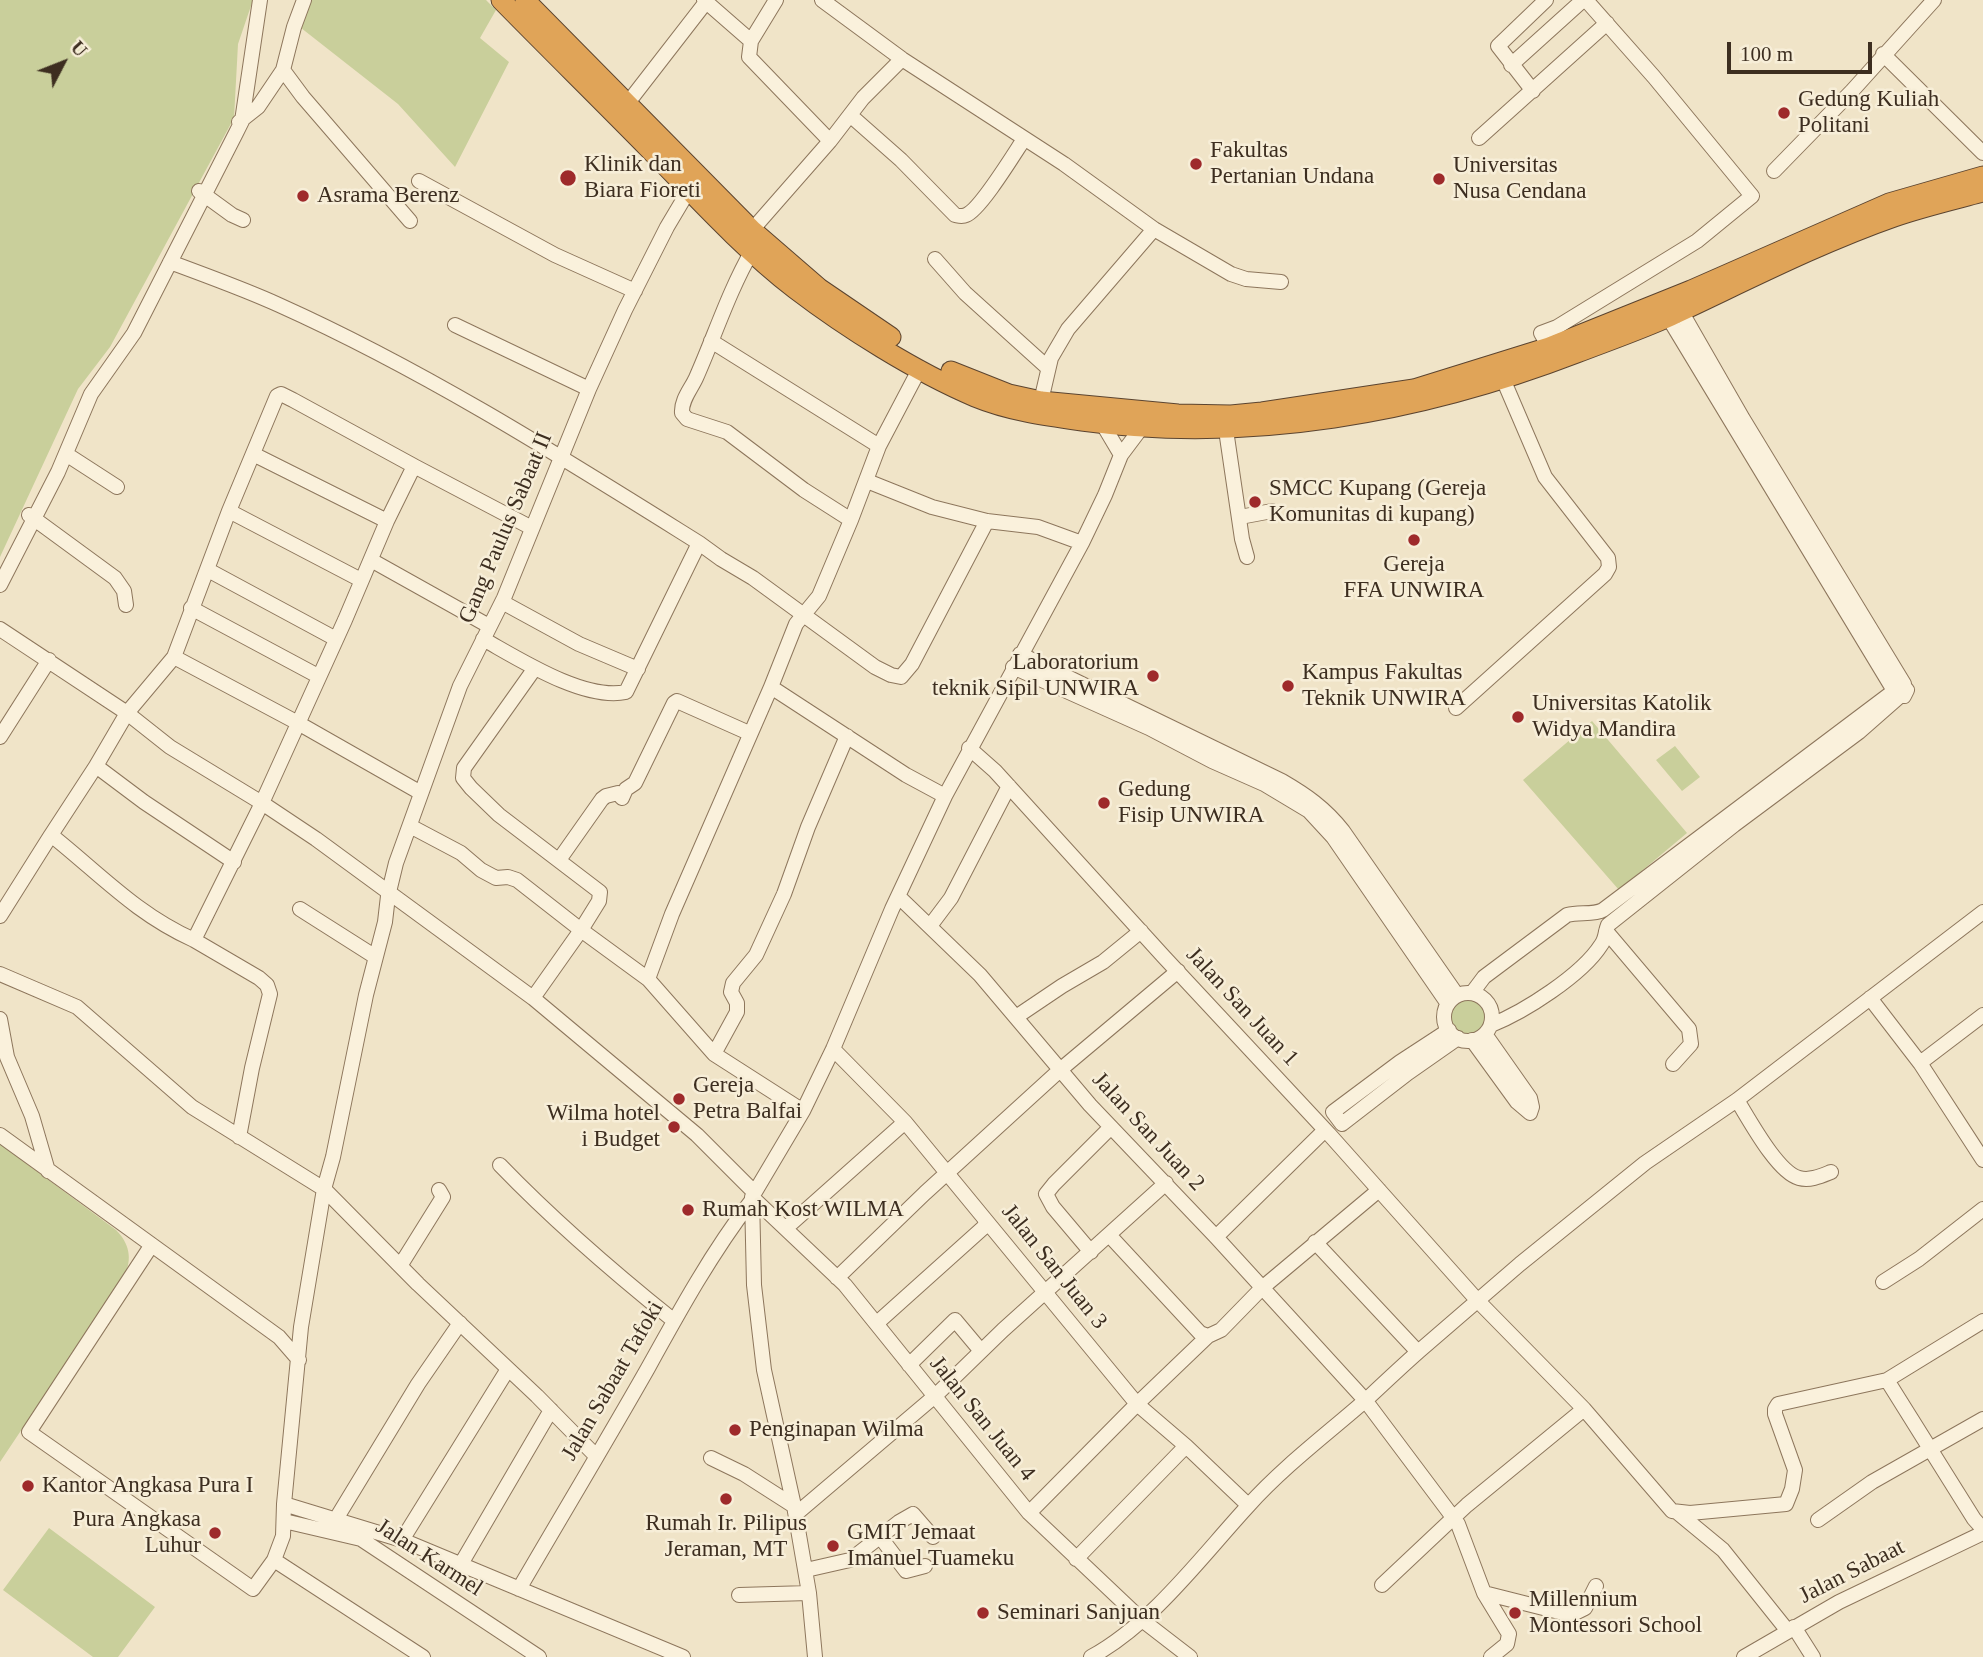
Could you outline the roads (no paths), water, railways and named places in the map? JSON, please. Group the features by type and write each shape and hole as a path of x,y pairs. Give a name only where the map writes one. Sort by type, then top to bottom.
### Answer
{"highway":[{"path":"501,0 654,142 819,288 918,353 980,384 1041,401 1263,419 1366,413 1675,314 1885,220 1983,192"},
{"path":"524,0 627,104 689,190 751,251 820,307 920,368 976,398 1039,415 1102,424 1226,430 1263,419"},
{"path":"1500,372 1549,347 1691,290 1889,203 1983,176"}],"street":[{"path":"251,45 255,0"},
{"path":"0,585 84,394 128,331 238,122 260,0"},
{"path":"238,122 258,107 283,70 304,0"},
{"path":"776,0 751,41 751,59 830,141"},
{"path":"822,0 902,59 1064,164 1154,229 1231,274 1246,279 1281,282"},
{"path":"1533,91 1499,49 1500,43 1546,0"},
{"path":"1511,65 1585,0 1752,195 1698,241 1566,322 1541,333 1549,347"},
{"path":"1774,171 1852,91 1934,0"},
{"path":"627,104 705,1 751,41"},
{"path":"1479,138 1607,23"},
{"path":"1883,54 1983,153"},
{"path":"752,230 830,141 863,98 902,59"},
{"path":"283,70 303,97 410,220"},
{"path":"850,115 901,160 955,215 961,216 977,206 1024,139"},
{"path":"419,181 555,255 635,291"},
{"name":"Gang Paulus Sabaat II","path":"151,1246 29,1432 253,1589 274,1560 283,1536 301,1327 324,1189 396,863 456,696 502,602 589,389 667,227 689,190"},
{"path":"202,192 243,220"},
{"path":"0,565 31,517 66,454 91,394 134,333 202,192"},
{"path":"1041,401 1048,368 1068,329 1154,229"},
{"path":"751,251 738,275 681,409 685,417 726,432 851,520"},
{"path":"934,259 965,292 1048,368"},
{"path":"170,262 279,305 440,387 563,458 699,543 753,578 875,667 896,677 901,677 912,664 987,521"},
{"path":"1675,314 1743,419 1898,690"},
{"path":"455,325 589,389"},
{"path":"711,341 879,446"},
{"path":"648,979 672,914 714,821 749,733 802,615 819,596 879,446 920,368"},
{"path":"1456,708 1605,574 1609,567 1608,558 1545,477 1500,372"},
{"path":"0,916 127,713 174,657 274,400 281,394 532,528"},
{"path":"1102,424 1121,455"},
{"name":"Jalan Sabaat Tafoki","path":"519,1589 673,1320 803,1111 945,796 1082,543 1121,455 1142,427"},
{"path":"1226,430 1247,557"},
{"path":"66,454 117,487"},
{"path":"253,454 387,521"},
{"path":"194,940 234,862 414,466"},
{"path":"867,481 932,507 987,521 1038,527 1082,543"},
{"path":"229,511 361,580"},
{"path":"1240,517 1272,511"},
{"path":"31,517 115,578 124,591 127,605"},
{"path":"371,560 486,632 535,668 572,685 621,693 631,686 699,543"},
{"path":"208,570 336,639"},
{"path":"502,602 570,640 638,669"},
{"path":"191,608 318,676"},
{"name":"Jalan San Juan 4","path":"0,629 127,713 170,747 261,803 389,892 533,998 697,1135 752,1196 838,1278 1029,1513 1142,1620 1190,1657"},
{"path":"174,657 421,793"},
{"path":"0,737 49,660"},
{"path":"1017,661 1282,781 1317,802 1343,831 1409,936 1459,998 1487,1002 1492,1013 1471,1033"},
{"path":"533,998 581,930 601,895 596,888 492,809 463,778 464,768 535,668"},
{"path":"771,687 921,784 945,796"},
{"path":"1404,1068 1342,1124 1334,1112 1404,1068 1471,1033 1507,1018 1589,961 1601,946 1608,925 1734,825 1859,733 1898,690"},
{"path":"1471,1033 1517,1102 1530,1113 1530,1098 1471,1033 1445,1022 1445,1013 1484,977 1567,915 1581,911 1594,914 1603,910 1898,690"},
{"path":"559,860 602,799 618,793 622,798 626,789 635,783 674,703 677,701 689,705 749,733"},
{"path":"713,1054 737,1012 737,1003 730,989 756,955 784,894 808,827 847,737"},
{"name":"Jalan San Juan 1","path":"970,748 1009,786 1325,1130 1477,1300 1584,1409 1665,1504 1723,1550 1813,1657"},
{"path":"96,766 144,802 234,862"},
{"path":"930,926 951,898 1009,786"},
{"path":"410,826 438,839 493,876 517,880 648,979 713,1054 803,1111"},
{"path":"51,835 123,897 267,985 270,994 239,1137"},
{"name":"Jalan San Juan 2","path":"898,896 980,975 1110,1128 1166,1183 1366,1400 1460,1529 1484,1593 1507,1628 1507,1644 1491,1657"},
{"path":"300,909 374,956"},
{"path":"1091,1657 1119,1640 1142,1620 1248,1506 1314,1441 1366,1400 1477,1300 1645,1163 1737,1100 1983,912"},
{"path":"1016,1017 1103,962 1141,931"},
{"path":"1606,931 1689,1029 1691,1044 1673,1064"},
{"path":"838,1278 948,1172 1060,1070 1178,971"},
{"path":"0,974 78,1007 192,1107 324,1189 596,1456"},
{"path":"1870,998 1920,1063 1983,1160"},
{"path":"1920,1063 1983,1015"},
{"path":"0,1019 7,1057 32,1116 48,1171"},
{"name":"Jalan San Juan 3","path":"833,1049 905,1122 948,1172 1137,1404 1186,1446 1248,1506"},
{"path":"1737,1100 1761,1137 1792,1175 1814,1179 1831,1172"},
{"path":"786,1228 905,1122"},
{"path":"1091,1252 1053,1207 1046,1194 1110,1128"},
{"path":"1216,1237 1325,1130"},
{"path":"0,1135 279,1337 299,1360"},
{"path":"500,1165 536,1203 673,1320"},
{"path":"795,1510 935,1396 1166,1183"},
{"path":"400,1266 443,1197 439,1190"},
{"path":"1029,1513 1208,1336 1220,1329 1262,1288 1379,1190"},
{"path":"752,1196 754,1285 764,1370 806,1570 815,1657"},
{"path":"1883,1282 1919,1259 1983,1209"},
{"path":"877,1323 984,1227 986,1221"},
{"path":"1110,1236 1200,1333 1208,1336"},
{"path":"1315,1242 1418,1352"},
{"path":"909,1365 955,1320 981,1351"},
{"path":"1677,1512 1786,1504 1795,1470 1775,1414 1778,1404 1887,1380 1983,1321"},
{"path":"336,1519 418,1384 460,1323"},
{"path":"402,1540 508,1369"},
{"path":"1887,1380 1983,1531"},
{"path":"1382,1585 1452,1517 1584,1409"},
{"path":"461,1563 551,1410"},
{"path":"1818,1520 1872,1482 1983,1419"},
{"path":"1076,1559 1186,1446"},
{"path":"711,1458 744,1474 795,1510"},
{"path":"284,1504 402,1540 683,1657"},
{"path":"806,1570 850,1560 899,1522 914,1514 933,1537"},
{"name":"Jalan Karmel","path":"284,1521 361,1539 539,1657"},
{"name":"Jalan Sabaat","path":"1744,1657 1839,1602 1983,1531"},
{"path":"881,1538 906,1572 925,1566"},
{"path":"274,1560 423,1657"},
{"path":"1484,1593 1571,1615 1586,1608 1596,1586"},
{"path":"739,1594 809,1593"}],"place":[{"name":"Gedung Kuliah Politani","path":"1784,113"},
{"name":"Fakultas Pertanian Undana","path":"1196,164"},
{"name":"Klinik dan Biara Fioreti","path":"568,178"},
{"name":"Universitas Nusa Cendana","path":"1439,179"},
{"name":"Asrama Berenz","path":"303,196"},
{"name":"SMCC Kupang (Gereja Komunitas di kupang)","path":"1255,502"},
{"name":"Gereja FFA UNWIRA","path":"1414,540"},
{"name":"Laboratorium teknik Sipil UNWIRA","path":"1153,676"},
{"name":"Kampus Fakultas Teknik UNWIRA","path":"1288,686"},
{"name":"Universitas Katolik Widya Mandira","path":"1518,717"},
{"name":"Gedung Fisip UNWIRA","path":"1104,803"},
{"name":"Gereja Petra Balfai","path":"679,1099"},
{"name":"Wilma hotel i Budget","path":"674,1127"},
{"name":"Rumah Kost WILMA","path":"688,1210"},
{"name":"Penginapan Wilma","path":"735,1430"},
{"name":"Kantor Angkasa Pura I","path":"28,1486"},
{"name":"Rumah Ir. Pilipus Jeraman, MT","path":"726,1499"},
{"name":"Pura Angkasa Luhur","path":"215,1533"},
{"name":"GMIT Jemaat Imanuel Tuameku","path":"833,1546"},
{"name":"Seminari Sanjuan","path":"983,1613"},
{"name":"Millennium Montessori School","path":"1515,1613"}]}
